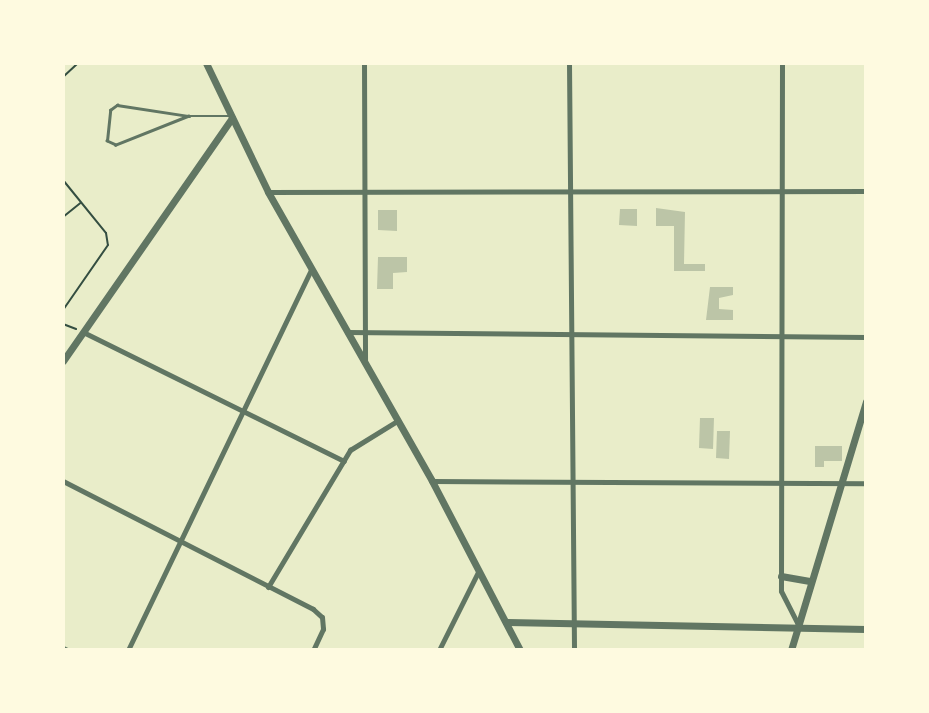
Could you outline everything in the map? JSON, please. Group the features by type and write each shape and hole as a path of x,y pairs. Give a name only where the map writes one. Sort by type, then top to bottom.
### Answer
{"street":[{"path":"206,63 268,192 432,481 520,650"},
{"path":"364,63 365,363"},
{"path":"569,63 570,482 574,650"},
{"path":"782,63 781,576 784,598 798,625"},
{"path":"63,361 232,117"},
{"path":"268,192 866,191"},
{"path":"128,650 311,270"},
{"path":"83,332 344,461"},
{"path":"347,332 866,337"},
{"path":"791,650 866,401"},
{"path":"268,587 357,442 397,421"},
{"path":"63,481 322,617 313,650"},
{"path":"432,481 866,483"},
{"path":"439,650 478,572"},
{"path":"781,576 810,581"},
{"path":"506,622 798,625 866,629"}],"lane":[{"path":"189,116 116,145 107,141 113,106 189,116 232,117"}],"path":[{"path":"63,77 78,63"},
{"path":"63,180 106,233 108,245 63,310"},
{"path":"63,217 81,202"},
{"path":"63,324 83,332"}],"building":[{"path":"656,208 685,212 684,264 705,264 705,271 674,271 674,226 656,226"},
{"path":"620,209 637,209 637,226 619,225"},
{"path":"378,210 397,210 397,231 378,230"},
{"path":"378,257 407,257 407,272 393,273 393,289 377,289"},
{"path":"710,287 733,287 733,295 719,298 719,309 733,310 733,320 706,320"},
{"path":"700,418 714,418 713,449 699,448"},
{"path":"717,431 730,431 729,459 716,458"},
{"path":"815,446 842,446 842,461 824,461 824,467 815,467"}]}
